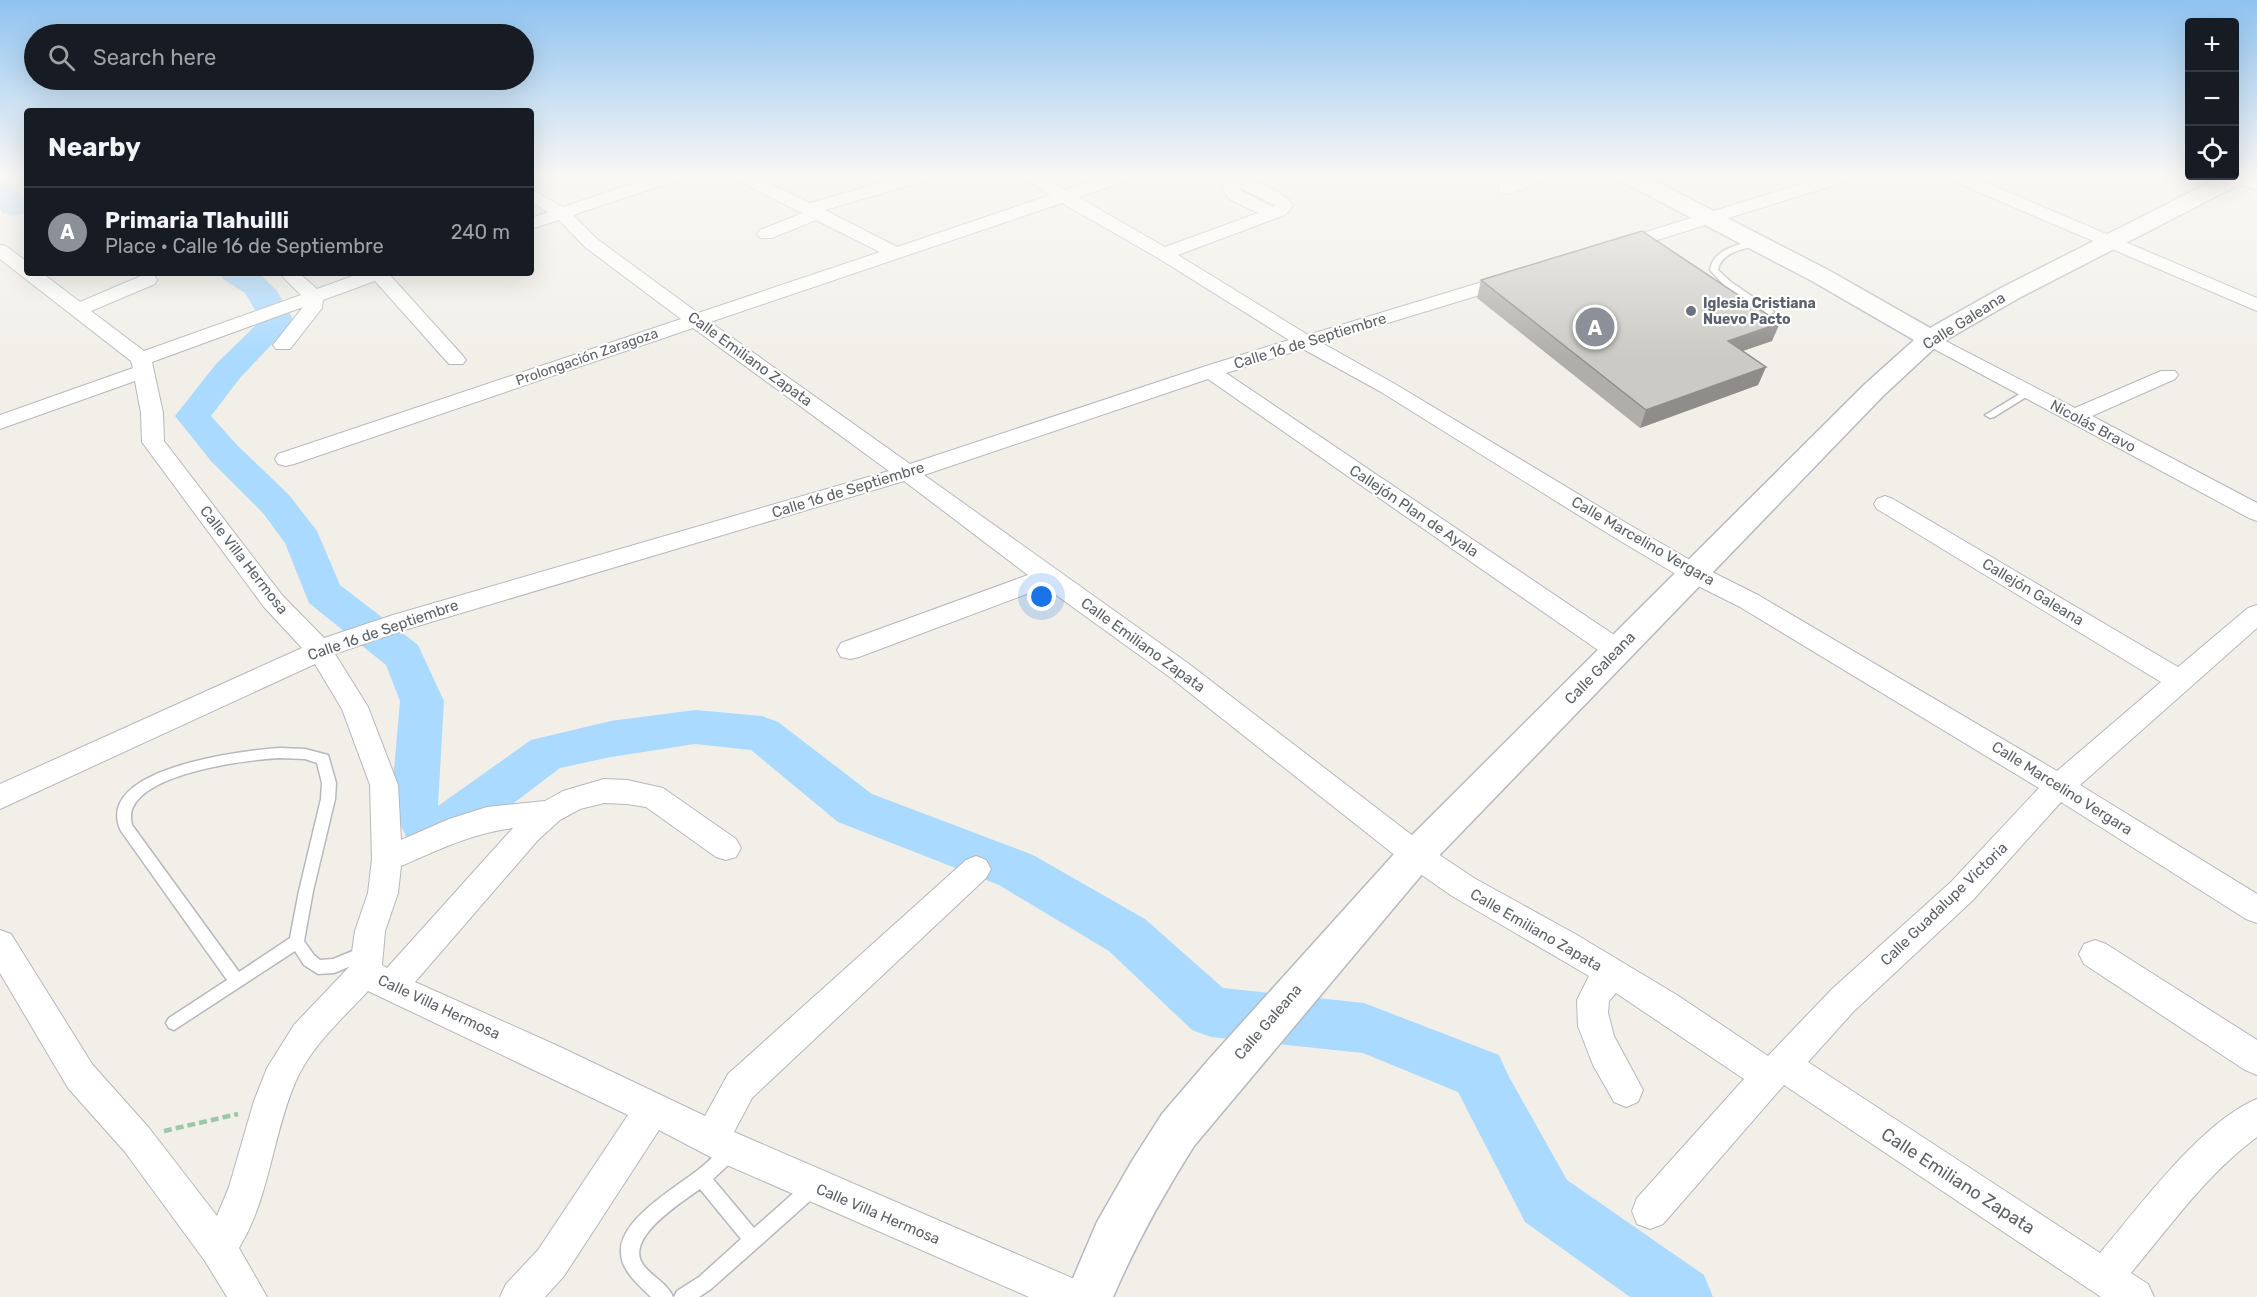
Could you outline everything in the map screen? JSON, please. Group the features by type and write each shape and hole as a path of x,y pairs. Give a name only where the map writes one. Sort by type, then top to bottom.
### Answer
{"main road":[{"path":"1742,236 1821,276 1930,339"},
{"name":"Calle Galeana","path":"1089,1297 1114,1239 1148,1177 1178,1130 1225,1072 1416,855 1874,390 1930,339 2010,292 2118,236"}],"street":[{"name":"Calle Emiliano Zapata","path":"584,236 1180,671 1416,855 1463,887 1775,1071 2134,1297"},
{"path":"861,236 895,253"},
{"name":"Prolongación Zaragoza","path":"286,459 947,236"},
{"name":"Calle Marcelino Vergara","path":"1131,236 1693,573 1749,601 1980,737 2257,910"},
{"path":"1164,254 1213,236"},
{"path":"1598,252 1652,236"},
{"path":"2098,236 2257,305"},
{"path":"0,250 24,268"},
{"name":"Calle 16 de Septiembre","path":"0,796 327,646 393,624 907,473 1210,371 1531,273"},
{"path":"34,276 143,365"},
{"path":"291,276 314,297"},
{"path":"0,422 261,316 371,276"},
{"path":"382,276 456,360"},
{"path":"78,310 148,280"},
{"path":"283,345 312,308 314,297"},
{"path":"2237,318 2257,305"},
{"name":"Nicolás Bravo","path":"1930,339 2257,513"},
{"name":"Calle Villa Hermosa","path":"143,365 152,413 153,442 273,601 327,646 355,707 384,785 387,859 383,893 370,931 375,970 722,1144 1072,1297"},
{"name":"Callejón Plan de Ayala","path":"1210,371 1617,650"},
{"path":"2074,416 2169,375"},
{"name":"Callejón Galeana","path":"1885,504 2180,681"},
{"path":"850,650 1049,576"},
{"name":"Calle Guadalupe Victoria","path":"1650,1211 1775,1071 1843,1000 1962,891 2059,786 2257,614"},
{"path":"218,1248 231,1230 243,1203 279,1079 291,1057 375,970 550,812 573,799 604,791 653,796 726,848"},
{"path":"387,859 459,828 487,819 550,812"},
{"path":"722,1144 740,1086 976,869"},
{"path":"0,944 80,1076 137,1140 218,1248 248,1297"},
{"path":"2095,954 2257,1059"},
{"path":"1614,975 1600,987 1593,1000 1592,1017 1599,1038 1626,1090"},
{"path":"519,1297 551,1263 653,1108"},
{"path":"2104,1277 2179,1188 2224,1140 2257,1116"}],"lane":[{"path":"1755,243 1728,251 1715,264 1714,270 1728,284 1768,312"},
{"path":"1990,416 2028,392"},
{"path":"237,982 126,827 124,813 129,801 139,790 157,778 201,763 247,755 296,753 312,754 323,759 329,783 328,799 306,891 297,942 309,960 318,967 334,966 375,970"},
{"path":"174,1023 297,942"},
{"path":"664,1297 636,1270 629,1253 631,1243 638,1231 666,1203 702,1178 722,1144"},
{"path":"702,1178 752,1239"},
{"path":"683,1297 705,1282 814,1186"}],"path":[{"path":"137,1140 201,1122 269,1110"}],"building":[{"path":"1627,236 1649,236 1780,323 1728,341 1766,367 1646,410 1481,280"}],"waterway":[{"path":"241,276 250,281 261,292 278,321 228,371 192,416 224,453 276,504 303,540 323,593 403,656 422,701 414,804 427,831 459,818 547,753 611,739 695,727 762,734 855,808 1016,870 1127,935 1211,1012 1364,1028 1480,1074 1482,1083 1546,1201 1682,1297"}],"place":[{"name":"Iglesia Cristiana Nuevo Pacto","path":"1691,311"},
{"name":"Primaria Tlahuilli","path":"1595,327"}]}
